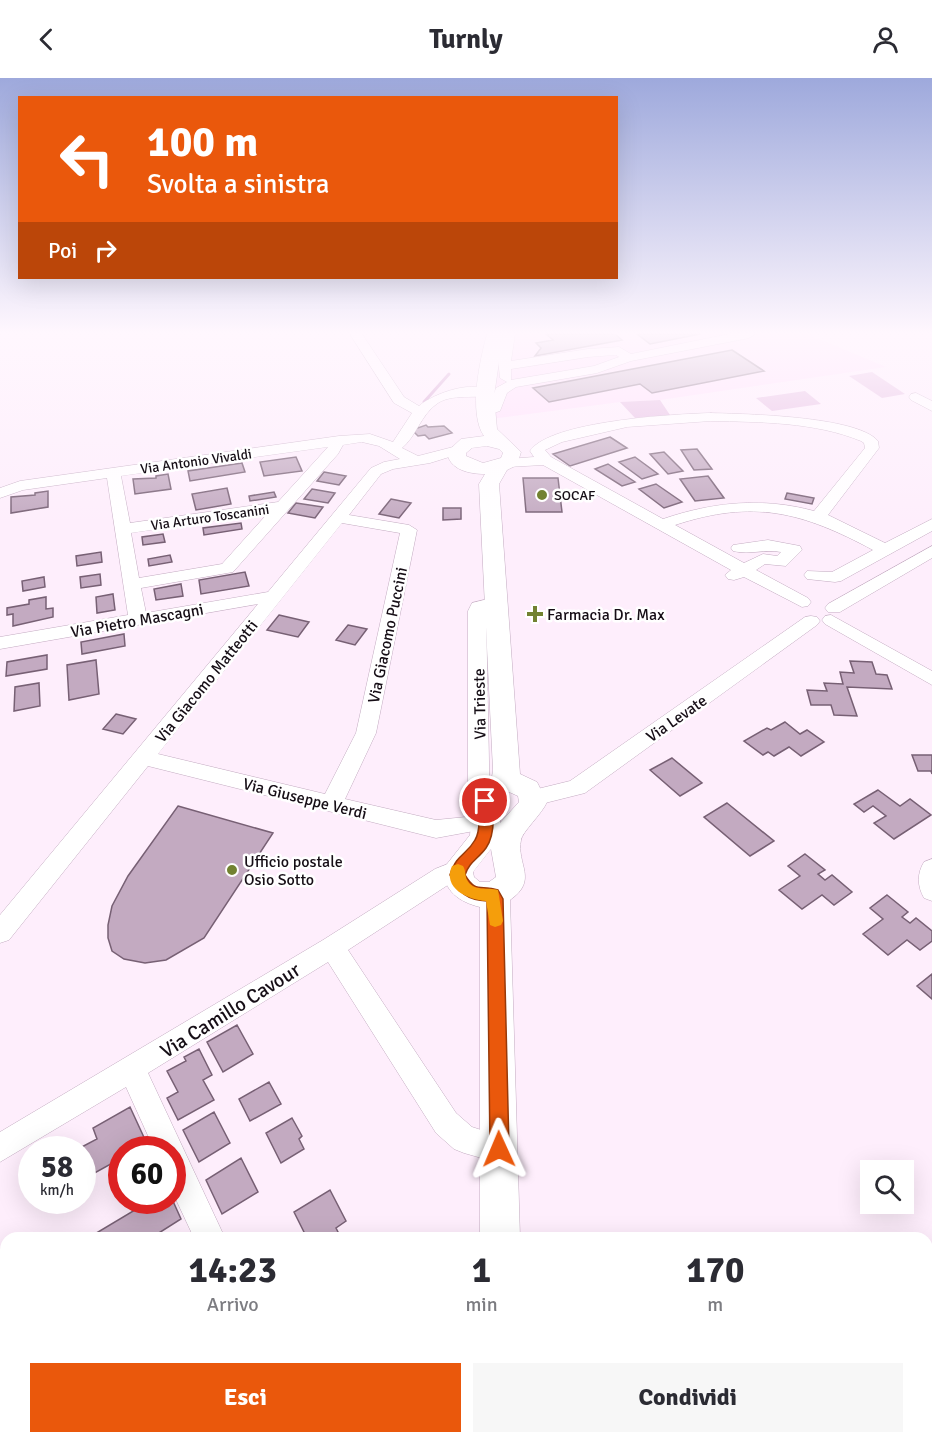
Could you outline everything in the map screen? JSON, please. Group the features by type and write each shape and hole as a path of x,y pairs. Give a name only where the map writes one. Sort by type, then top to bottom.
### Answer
{"main road":[{"path":"465,456 487,410 487,398"},
{"path":"487,410 500,443"},
{"path":"465,456 487,441 500,443"},
{"name":"Via Trieste","path":"500,443 512,452 512,458 499,471 496,602 507,770 504,782"},
{"path":"465,456 499,471"},
{"path":"504,782 521,785 530,791 533,798 532,806 507,837 505,847 511,872 510,880 504,889 493,894 476,894 466,890 459,881 458,869 484,838 488,791 504,782"},
{"path":"493,894 495,899 499,1149 494,1232"}],"street":[{"path":"397,398 420,412"},
{"path":"437,398 420,412 395,446 388,465 465,456"},
{"path":"462,398 487,410 495,408 499,398"},
{"path":"917,398 932,407"},
{"path":"764,596 737,573 663,524 538,456 538,448 554,440 616,425 676,418 739,418 813,424 858,435 871,441 873,445 818,517"},
{"name":"Via Antonio Vivaldi","path":"0,492 20,486 339,440 370,438 380,440 423,460"},
{"name":"Via Arturo Toscanini","path":"123,529 283,507 333,451 339,440"},
{"path":"499,471 546,460"},
{"name":"Via Giacomo Matteotti","path":"0,933 376,471 388,465"},
{"path":"113,472 138,620"},
{"path":"132,584 227,568 283,507"},
{"path":"663,524 705,510 737,507 786,510 818,517 885,550"},
{"name":"Via Giacomo Puccini","path":"331,804 366,734 409,530 338,518"},
{"path":"813,575 835,577 932,524"},
{"path":"737,573 763,559 780,562 794,550 768,545 739,548"},
{"name":"Via Levate","path":"533,798 577,787 825,616 932,551"},
{"path":"698,558 802,602 818,600 825,616"},
{"name":"Via Pietro Mascagni","path":"0,644 274,596"},
{"name":"Via Trieste","path":"471,822 480,806 477,611 482,604 496,602"},
{"path":"802,602 797,607 798,613 825,616 932,679"},
{"name":"Via Giuseppe Verdi","path":"144,758 436,829 471,822"},
{"path":"932,868 930,888 932,891"},
{"name":"Via Camillo Cavour","path":"0,1148 332,947 408,897 458,869"},
{"path":"332,947 446,1124 464,1139 499,1149"},
{"path":"132,1069 164,1136"},
{"path":"186,1186 207,1232"}],"shaded area":[{"path":"492,398 676,398 620,402 490,419"},
{"path":"756,398 813,398 821,404 772,411"},
{"path":"660,400 670,415 635,418 620,402"}],"building":[{"path":"544,398 571,398 549,402"},
{"path":"426,425 428,427 444,426 452,433 429,439 425,435 418,436 412,430"},
{"path":"610,437 627,448 570,466 553,454"},
{"path":"697,449 712,469 694,470 681,450"},
{"path":"664,452 683,471 668,474 650,454"},
{"path":"296,457 302,471 264,476 260,462"},
{"path":"635,457 658,474 642,479 619,462"},
{"path":"242,463 245,472 190,481 188,471"},
{"path":"608,464 635,482 622,486 595,469"},
{"path":"324,472 346,476 339,485 317,481"},
{"path":"168,474 171,489 135,494 133,479 156,478 156,476"},
{"path":"708,476 724,498 695,501 680,479"},
{"name":"SOCAF","path":"523,478 558,478 562,512 526,512"},
{"path":"656,484 682,502 664,508 639,489"},
{"path":"227,488 231,504 196,510 192,494"},
{"path":"312,489 335,493 328,503 304,499"},
{"path":"48,491 48,507 11,513 11,497 35,495 35,493"},
{"path":"274,492 276,497 250,501 249,496"},
{"path":"787,493 814,498 812,504 785,499"},
{"path":"391,499 411,503 399,518 379,514"},
{"path":"296,503 323,507 315,518 288,513"},
{"path":"443,508 461,508 461,519 443,520"},
{"path":"241,523 242,529 204,535 203,528"},
{"path":"163,534 165,542 143,545 142,537"},
{"path":"101,552 102,562 77,566 76,556"},
{"path":"170,555 172,562 149,566 148,559"},
{"path":"245,572 249,586 201,594 199,580"},
{"path":"100,574 101,585 81,588 80,577"},
{"path":"44,577 45,587 23,591 22,581"},
{"path":"181,584 183,596 156,600 154,589"},
{"path":"113,594 115,610 97,613 96,597"},
{"path":"46,597 46,609 53,608 53,617 13,626 13,614 7,615 7,608 29,604 29,600"},
{"path":"279,615 309,622 298,637 267,630"},
{"path":"348,625 367,629 355,645 336,640"},
{"path":"124,634 125,646 82,654 81,642"},
{"path":"47,655 47,669 6,676 7,662"},
{"path":"96,660 99,694 69,700 67,665"},
{"path":"850,661 872,662 876,674 887,675 892,689 847,687 857,716 834,715 831,705 811,705 807,690 827,691 824,683 843,684 840,672 854,673"},
{"path":"39,683 40,706 14,711 15,687"},
{"path":"116,714 136,719 123,734 103,729"},
{"path":"785,722 800,734 807,730 824,742 801,756 789,747 774,756 768,752 763,755 744,741 767,728 771,730"},
{"path":"912,755 932,755 932,774 931,771 918,771"},
{"path":"672,758 702,783 680,796 650,770"},
{"path":"878,790 900,806 910,799 931,815 894,839 874,823 886,816 873,806 864,812 854,804"},
{"path":"727,803 774,841 750,856 704,817"},
{"path":"178,806 273,833 204,938 166,960 145,963 124,959 112,951 108,938 112,906 128,876"},
{"path":"805,854 825,870 818,874 825,880 832,875 852,892 834,905 822,895 802,909 779,890 800,876 788,866"},
{"path":"887,895 908,912 902,917 910,923 916,918 932,931 932,941 920,950 907,940 888,955 863,934 883,919 870,908"},
{"path":"932,974 932,999 917,986"},
{"path":"237,1025 253,1054 223,1072 207,1042"},
{"path":"199,1049 212,1075 203,1080 214,1100 178,1120 167,1098 178,1092 167,1071 186,1061 184,1057"},
{"path":"269,1082 281,1104 250,1121 239,1099"},
{"path":"130,1107 143,1136 108,1136 108,1165 96,1172 97,1139 93,1128"},
{"path":"214,1112 230,1143 199,1162 183,1130"},
{"path":"292,1118 302,1136 299,1139 304,1149 281,1163 266,1133"},
{"path":"241,1158 258,1192 222,1214 206,1180"},
{"path":"330,1190 346,1221 336,1228 338,1232 304,1232 294,1212"},
{"path":"128,1214 179,1214 181,1219 160,1232 98,1232"}],"waterway":[{"path":"424,402 428,398"}],"slow traffic":[{"path":"458,870 459,881 466,890 484,896 493,894 495,921"}],"place":[{"name":"SOCAF","path":"542,495"},
{"name":"Farmacia Dr. Max","path":"535,614"},
{"name":"Ufficio postale Osio Sotto","path":"232,870"}],"route":[{"path":"485,801 487,814 484,838 462,862 457,875 466,890 484,896 493,894 495,899 499,1149"}]}
